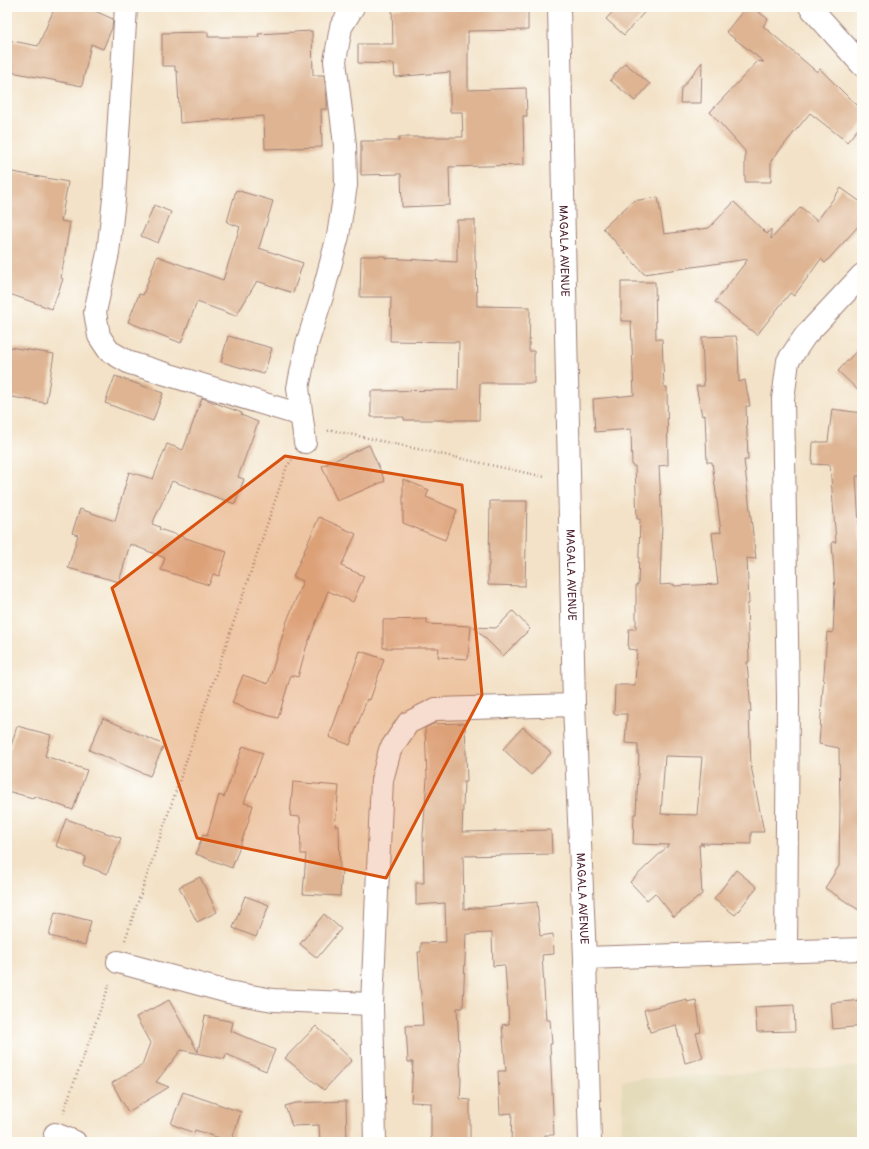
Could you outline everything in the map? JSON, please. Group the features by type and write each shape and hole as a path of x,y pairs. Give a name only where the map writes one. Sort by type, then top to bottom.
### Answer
{"street":[{"path":"126,7 114,200 108,253 95,312 99,336 109,351 130,363 301,415"},
{"path":"305,442 298,388 307,344 323,293 338,236 346,185 345,145 335,61 341,27 353,7"},
{"name":"MAGALA AVENUE","path":"559,7 574,705 585,958 590,1142"},
{"path":"810,7 862,65"},
{"path":"786,951 788,698 783,399 788,361 805,336 862,275"},
{"path":"375,1142 372,1004 382,780 390,750 408,723 436,709 574,705"},
{"path":"585,958 862,949"},
{"path":"118,962 228,992 265,998 372,1004"}],"path":[{"path":"65,1138 118,962 287,466 305,442 331,430 569,482"}],"highlighted area":[{"path":"285,456 462,485 482,695 386,878 197,838 112,588"}],"shaded area":[{"path":"862,1066 862,1142 622,1142 622,1080"}],"building":[{"path":"55,7 86,7 113,19 112,28 103,49 91,44 82,86 7,71 7,40 38,46"},
{"path":"528,7 528,30 468,31 468,90 526,88 527,116 523,116 524,165 449,167 450,205 402,207 401,174 361,175 361,141 399,141 399,137 463,137 462,112 450,112 450,72 395,77 394,64 358,63 358,44 393,44 392,9"},
{"path":"617,7 649,7 624,35 606,19"},
{"path":"746,7 752,7 768,19 763,26 817,72 820,69 862,109 862,124 847,142 810,113 771,161 771,182 745,182 745,151 710,112 758,61 764,62 726,32"},
{"path":"312,31 313,75 324,75 327,98 327,109 321,109 322,147 265,149 264,116 180,123 177,71 175,71 175,66 162,66 162,33 208,32 208,37 259,37 258,34"},
{"path":"702,62 701,103 680,103 681,89"},
{"path":"625,63 650,84 635,101 610,80"},
{"path":"7,171 68,182 61,221 70,223 61,278 63,279 52,309 7,293"},
{"path":"841,188 862,203 862,222 825,263 821,259 794,296 790,293 757,335 715,302 748,259 644,274 603,228 633,201 658,197 664,234 709,228 734,202 767,234 771,229 771,239 801,207 817,221"},
{"path":"236,190 273,201 259,248 303,263 293,293 257,281 236,316 197,302 181,343 128,322 139,294 143,295 157,256 223,280 240,227 227,222"},
{"path":"154,205 171,212 158,243 141,236"},
{"path":"457,220 475,220 477,306 530,307 529,351 534,351 534,383 480,383 479,420 404,420 404,417 371,417 371,391 458,390 459,342 390,341 391,297 360,297 361,256 385,256 385,258 457,262"},
{"path":"621,282 655,282 656,339 662,339 664,387 667,387 668,465 659,466 662,523 660,585 674,584 674,586 718,584 712,533 721,532 712,462 707,462 705,415 702,416 696,386 704,386 702,337 736,336 738,346 739,382 745,380 750,406 746,406 748,460 744,460 756,559 747,558 749,662 747,662 751,712 749,712 751,766 764,832 751,832 751,844 700,843 704,845 699,845 702,894 674,917 655,893 647,900 630,882 669,845 633,844 639,755 638,744 625,743 627,714 614,714 615,685 635,685 637,650 628,649 629,629 636,629 636,585 638,585 640,519 637,519 635,466 632,466 631,429 595,432 593,399 634,395 631,321 621,321","holes":["665,756 702,757 697,815 661,814"]},
{"path":"228,336 272,348 264,374 221,362"},
{"path":"862,345 862,394 838,371"},
{"path":"9,347 54,354 46,403 7,396 7,357"},
{"path":"115,376 163,393 153,421 105,403"},
{"path":"202,398 242,413 241,415 258,422 238,477 244,479 235,504 172,481 152,524 160,527 159,529 227,552 219,576 213,574 209,585 161,570 165,558 130,544 119,582 68,568 78,535 72,533 80,509 115,521 129,472 153,479 167,444 183,450"},
{"path":"832,409 862,413 862,476 856,476 860,540 862,540 862,749 860,749 862,811 862,912 825,888 839,866 839,748 819,744 827,632 833,633 835,592 832,542 836,542 830,465 812,464 813,442 828,442"},
{"path":"369,445 385,481 337,501 322,466"},
{"path":"403,479 429,490 426,497 457,510 445,540 403,523"},
{"path":"490,501 527,501 525,586 488,585"},
{"path":"319,517 356,534 341,566 364,576 353,602 328,591 306,648 298,677 291,675 278,718 249,710 232,703 243,675 268,684 287,621 303,581 293,577"},
{"path":"513,611 530,629 503,656 474,627 496,628"},
{"path":"427,619 427,624 471,626 468,659 438,657 439,648 383,648 383,620"},
{"path":"360,651 384,659 370,700 367,699 350,745 329,737"},
{"path":"103,718 164,745 150,776 89,750"},
{"path":"465,723 467,782 464,782 462,832 551,830 552,854 463,856 464,909 537,902 540,936 553,934 554,954 542,955 546,1020 550,1020 552,1044 550,1044 554,1135 545,1135 545,1142 511,1142 512,1113 500,1114 498,1071 506,1071 502,1025 509,1024 505,967 503,965 493,966 492,933 466,934 463,1008 457,1008 461,1081 460,1099 470,1100 470,1142 431,1142 431,1103 411,1102 413,1062 408,1062 406,1026 423,1025 418,952 421,952 421,943 446,942 445,903 416,905 416,883 424,883 423,835 427,778 425,728 433,724"},
{"path":"17,726 51,735 45,756 87,770 73,810 34,796 33,798 7,791 7,760"},
{"path":"523,727 551,753 531,775 503,749"},
{"path":"243,746 263,753 244,803 253,805 232,868 196,854 203,834 207,836 219,795 224,797"},
{"path":"293,782 339,786 335,826 339,826 340,870 342,870 340,896 303,894 306,854 301,854 300,817 290,816"},
{"path":"66,819 121,838 107,874 83,865 86,857 56,846"},
{"path":"736,870 757,887 735,915 714,899"},
{"path":"200,877 217,912 197,922 179,887"},
{"path":"245,896 269,905 256,937 233,928"},
{"path":"55,912 91,921 85,945 49,936"},
{"path":"324,914 341,929 317,958 300,944"},
{"path":"687,999 687,1002 696,1000 701,1032 696,1033 703,1058 685,1063 676,1025 650,1032 644,1010"},
{"path":"169,1000 198,1052 205,1016 233,1022 231,1031 275,1050 266,1071 226,1054 225,1059 181,1050 156,1082 169,1087 128,1112 112,1083 142,1065 150,1043 136,1017"},
{"path":"862,1000 862,1026 833,1029 831,1003"},
{"path":"794,1005 795,1031 757,1032 755,1007"},
{"path":"316,1026 352,1060 324,1090 285,1058"},
{"path":"183,1092 241,1112 231,1142 195,1130 194,1133 171,1124"},
{"path":"346,1101 347,1142 320,1142 319,1125 292,1126 285,1106 296,1103"}]}
